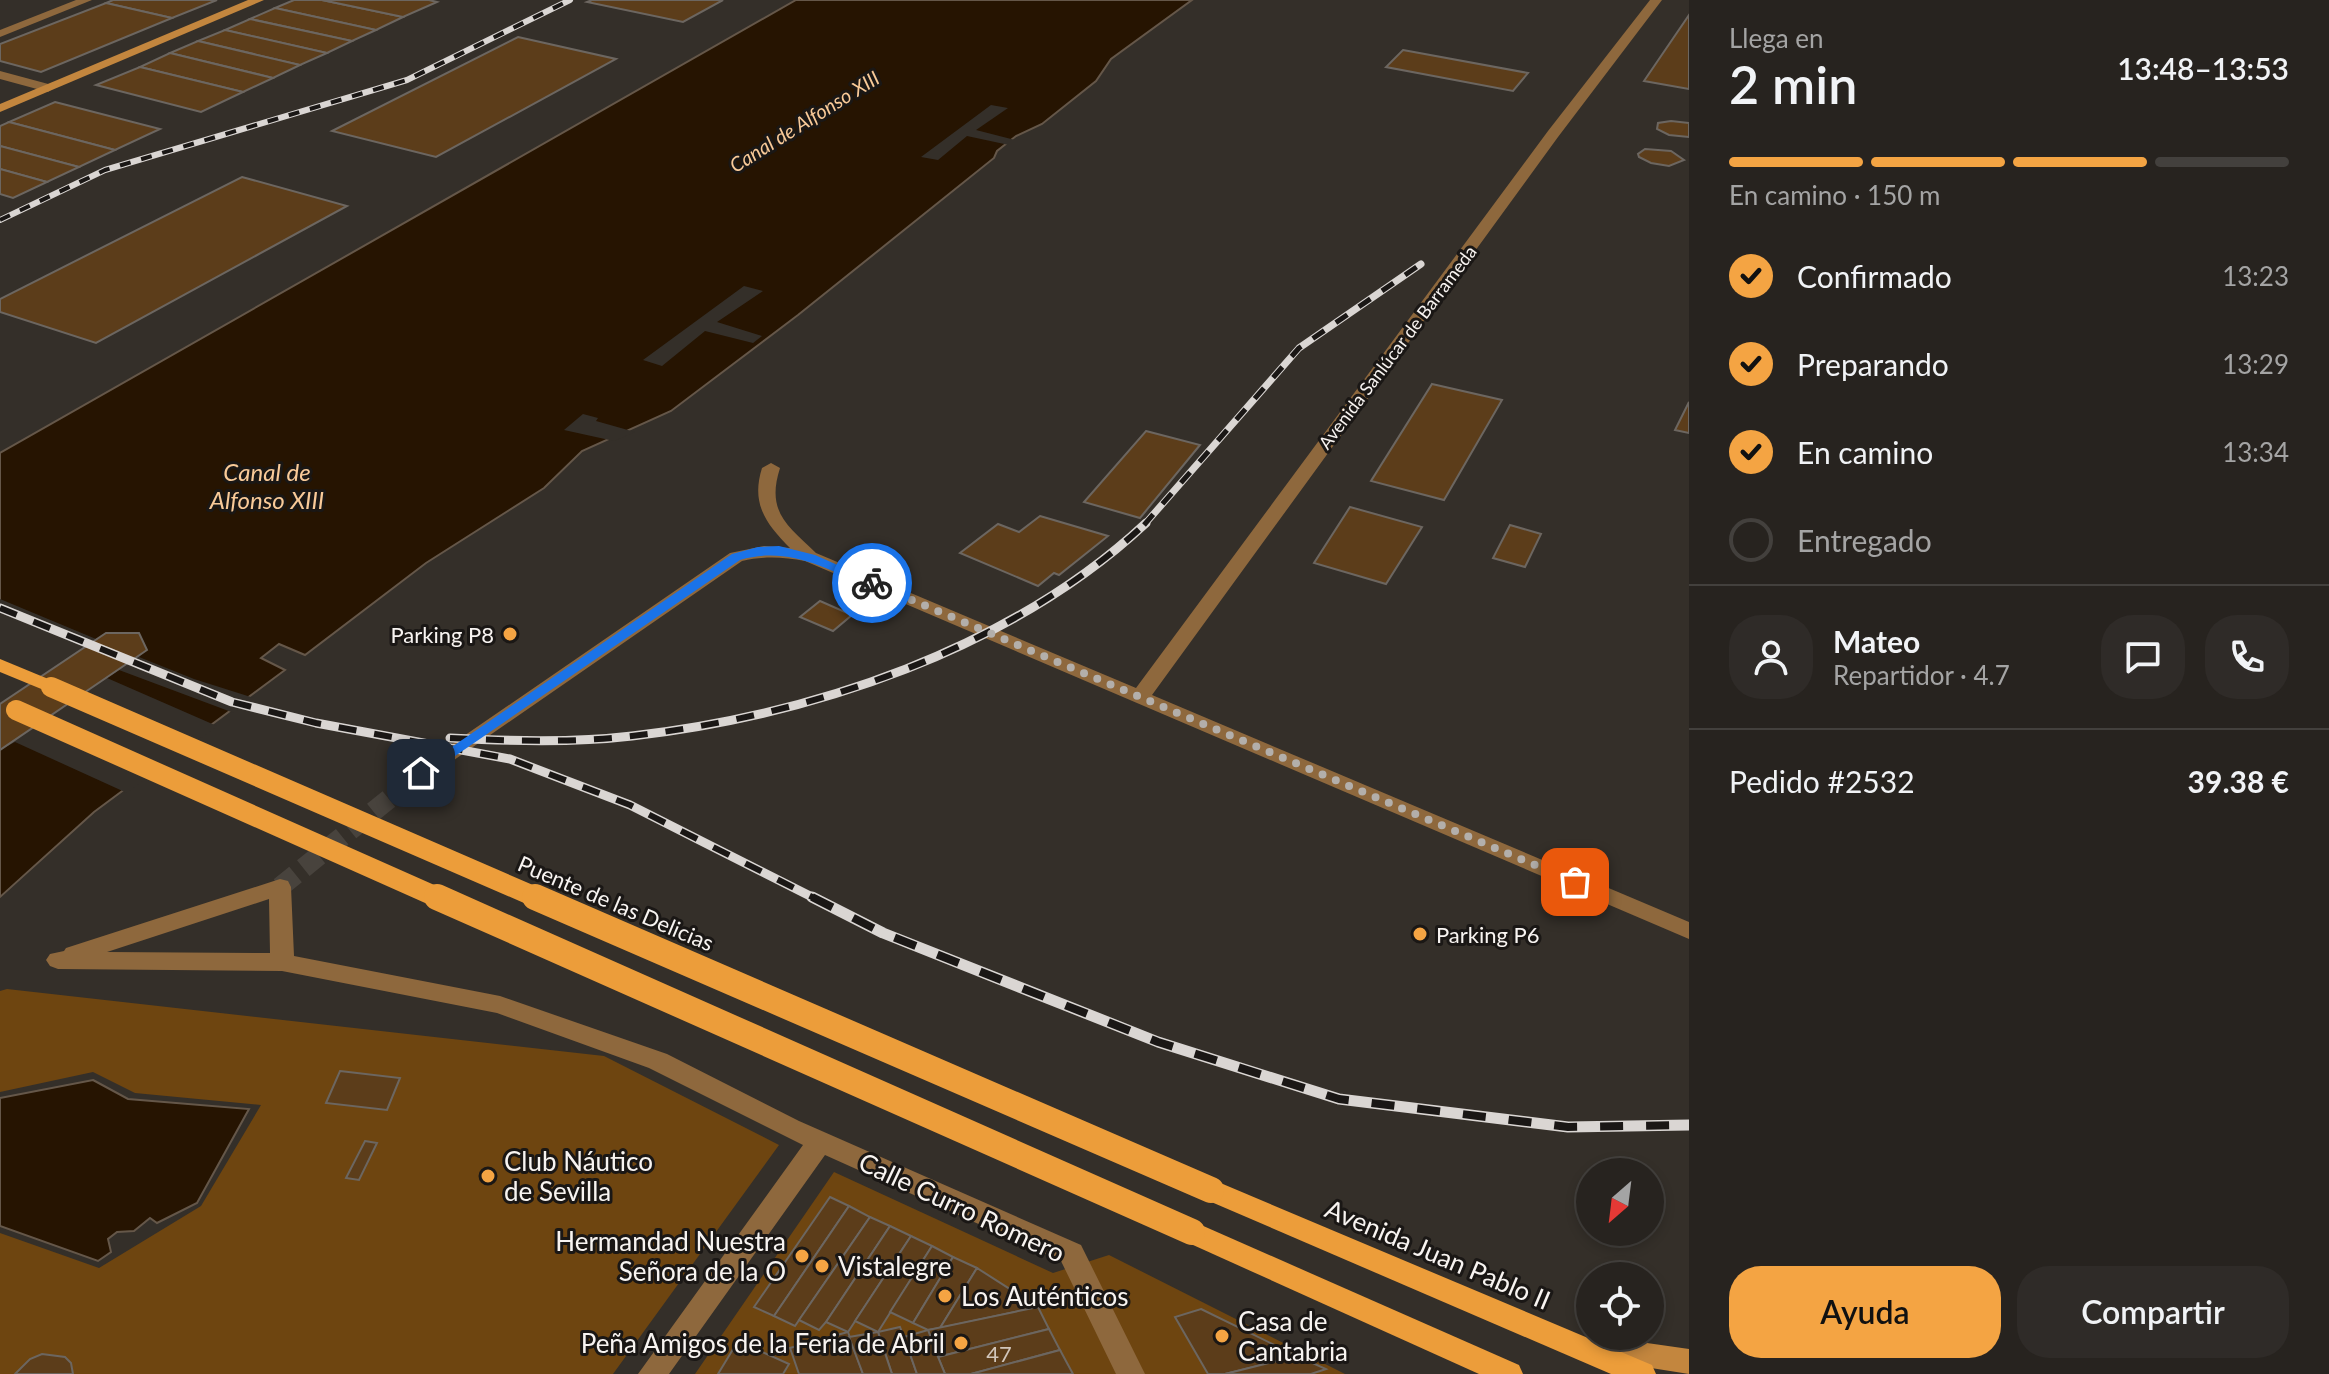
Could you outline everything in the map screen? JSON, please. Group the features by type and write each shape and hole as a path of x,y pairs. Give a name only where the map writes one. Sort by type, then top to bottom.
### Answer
{"main road":[{"path":"0,108 258,0"},
{"name":"Puente de las Delicias","path":"0,665 1211,1190"},
{"path":"0,703 1509,1374"},
{"name":"Avenida Juan Pablo II","path":"1211,1190 1642,1374"},
{"path":"1574,1345 1689,1362"}],"street":[{"path":"0,34 86,0"},
{"name":"Avenida Sanlúcar de Barrameda","path":"1141,696 1553,134 1656,0"},
{"path":"0,75 48,88"},
{"path":"771,468 763,487 766,512 810,557"},
{"path":"421,773 736,557 779,550 810,557 1689,931"},
{"name":"Calle Curro Romero","path":"282,962 280,887 58,960 282,962 500,1005 658,1061 820,1141 1071,1253 1131,1374"},
{"path":"652,1374 820,1141"}],"shaded area":[{"name":"Club Náutico de Sevilla","path":"7,989 604,1056 779,1145 613,1374 0,1374 0,1233 99,1268 201,1206 261,1105 135,1093 93,1072 0,1092 0,991"},
{"path":"834,1172 1053,1273 1109,1255 1345,1374 695,1374"}],"water":[{"name":"Canal de Alfonso XIII","path":"796,0 1192,0 1111,59 1096,81 1042,124 1016,136 997,151 994,158 798,315 671,411 582,451 544,488 426,563 305,655 279,644 261,658 285,670 94,812 0,897 0,453"},
{"path":"93,1080 128,1099 249,1109 197,1203 157,1223 150,1218 134,1231 117,1232 108,1239 111,1252 98,1261 0,1226 0,1098"}],"pier":[{"path":"991,105 1008,108 976,130 1015,140 1009,145 967,136 938,160 921,157"},
{"path":"744,286 763,291 717,322 762,336 753,343 705,331 662,366 643,360"},
{"path":"583,414 635,432 614,441 564,430"},
{"path":"0,599 96,639 106,633 139,633 147,650 139,657 254,698 234,713 119,670 107,678 217,726 127,793 15,742 0,750"}],"building":[{"path":"113,0 217,0 172,18 106,3"},
{"path":"294,0 322,0 403,17 376,30 275,8"},
{"path":"322,0 429,0 437,2 403,17"},
{"path":"723,0 683,22 587,2"},
{"path":"106,3 172,18 41,72 0,61 0,44"},
{"path":"275,8 376,30 352,41 250,19"},
{"path":"1689,15 1689,89 1644,81"},
{"path":"250,19 352,41 327,53 225,30"},
{"path":"225,30 327,53 300,65 198,41"},
{"path":"518,37 616,59 436,157 332,131"},
{"path":"198,41 300,65 273,78 170,53"},
{"path":"1403,50 1528,73 1513,91 1386,67"},
{"path":"170,53 273,78 243,92 140,67"},
{"path":"140,67 243,92 201,112 96,85"},
{"path":"55,102 160,129 115,150 9,122"},
{"path":"9,122 115,150 79,167 0,146 0,126"},
{"path":"1658,123 1689,123 1689,137 1669,135 1657,129"},
{"path":"0,146 79,167 47,182 0,169"},
{"path":"1645,149 1671,151 1684,160 1669,166 1651,163 1639,157 1638,154"},
{"path":"0,169 47,182 13,198 0,194"},
{"path":"242,177 347,206 96,343 0,312 0,299"},
{"path":"1432,384 1502,400 1444,500 1371,481"},
{"path":"1689,402 1689,433 1675,430"},
{"path":"1146,431 1200,445 1140,518 1084,502"},
{"path":"1350,507 1422,527 1386,584 1314,563"},
{"path":"1040,516 1108,536 1059,575 1054,573 1038,586 960,553 998,524 1019,532"},
{"path":"1510,525 1541,534 1525,567 1493,558"},
{"path":"820,601 852,615 833,631 800,617"},
{"path":"106,633 139,633 147,650 0,750 0,704"},
{"path":"340,1071 400,1078 387,1110 326,1103"},
{"path":"365,1141 377,1143 359,1180 346,1178"},
{"name":"Hermandad Nuestra Señora de la O","path":"830,1197 849,1206 774,1316 754,1307"},
{"name":"Vistalegre","path":"849,1206 870,1217 795,1326 774,1316"},
{"path":"870,1217 890,1226 826,1322 819,1330 799,1320"},
{"path":"890,1226 911,1236 848,1332 826,1322"},
{"path":"911,1236 932,1246 878,1332 855,1321"},
{"path":"932,1246 953,1257 913,1323 890,1312"},
{"name":"Los Auténticos","path":"953,1257 977,1268 940,1328 928,1330 913,1323"},
{"path":"977,1268 1038,1307 940,1328"},
{"name":"Peña Amigos de la Feria de Abril","path":"1038,1307 1049,1329 938,1357 928,1330"},
{"name":"Casa de Cantabria","path":"1201,1309 1297,1356 1225,1374 1208,1374 1175,1317"},
{"path":"900,1327 917,1374 892,1374 878,1332"},
{"path":"1049,1329 1060,1350 971,1374 945,1374 938,1357"},
{"path":"928,1330 945,1374 917,1374 904,1337"},
{"path":"848,1332 863,1374 799,1374 790,1348"},
{"path":"878,1332 892,1374 863,1374 849,1337"},
{"path":"738,1341 789,1364 783,1374 718,1374"},
{"path":"1060,1350 1073,1374 971,1374"},
{"path":"42,1354 65,1357 71,1363 73,1374 15,1374 30,1359"},
{"path":"1297,1356 1326,1369 1311,1374 1225,1374"}],"tunnel":[{"path":"280,887 421,773"}],"railway":[{"path":"0,220 105,170 407,80 570,0"},
{"path":"1145,524 1299,348 1421,264"},
{"path":"450,738 518,741 632,736 770,712 839,693 906,669 972,640 1034,606 1093,567 1145,524"},
{"path":"0,608 232,702 316,723 510,759 630,805 816,899"},
{"path":"812,897 883,933 1158,1042 1339,1099 1568,1127 1689,1125"}],"way so far":[{"path":"872,583 1575,882"}],"place":[{"name":"Parking P8","path":"510,634"},
{"name":"Parking P6","path":"1420,934"},
{"name":"Club Náutico de Sevilla","path":"488,1176"},
{"name":"Hermandad Nuestra Señora de la O","path":"802,1256"},
{"name":"Vistalegre","path":"822,1266"},
{"name":"Los Auténticos","path":"945,1296"},
{"name":"Casa de Cantabria","path":"1222,1336"},
{"name":"Peña Amigos de la Feria de Abril","path":"961,1343"}],"route":[{"path":"421,773 736,557 779,550 810,557 872,583"}]}
